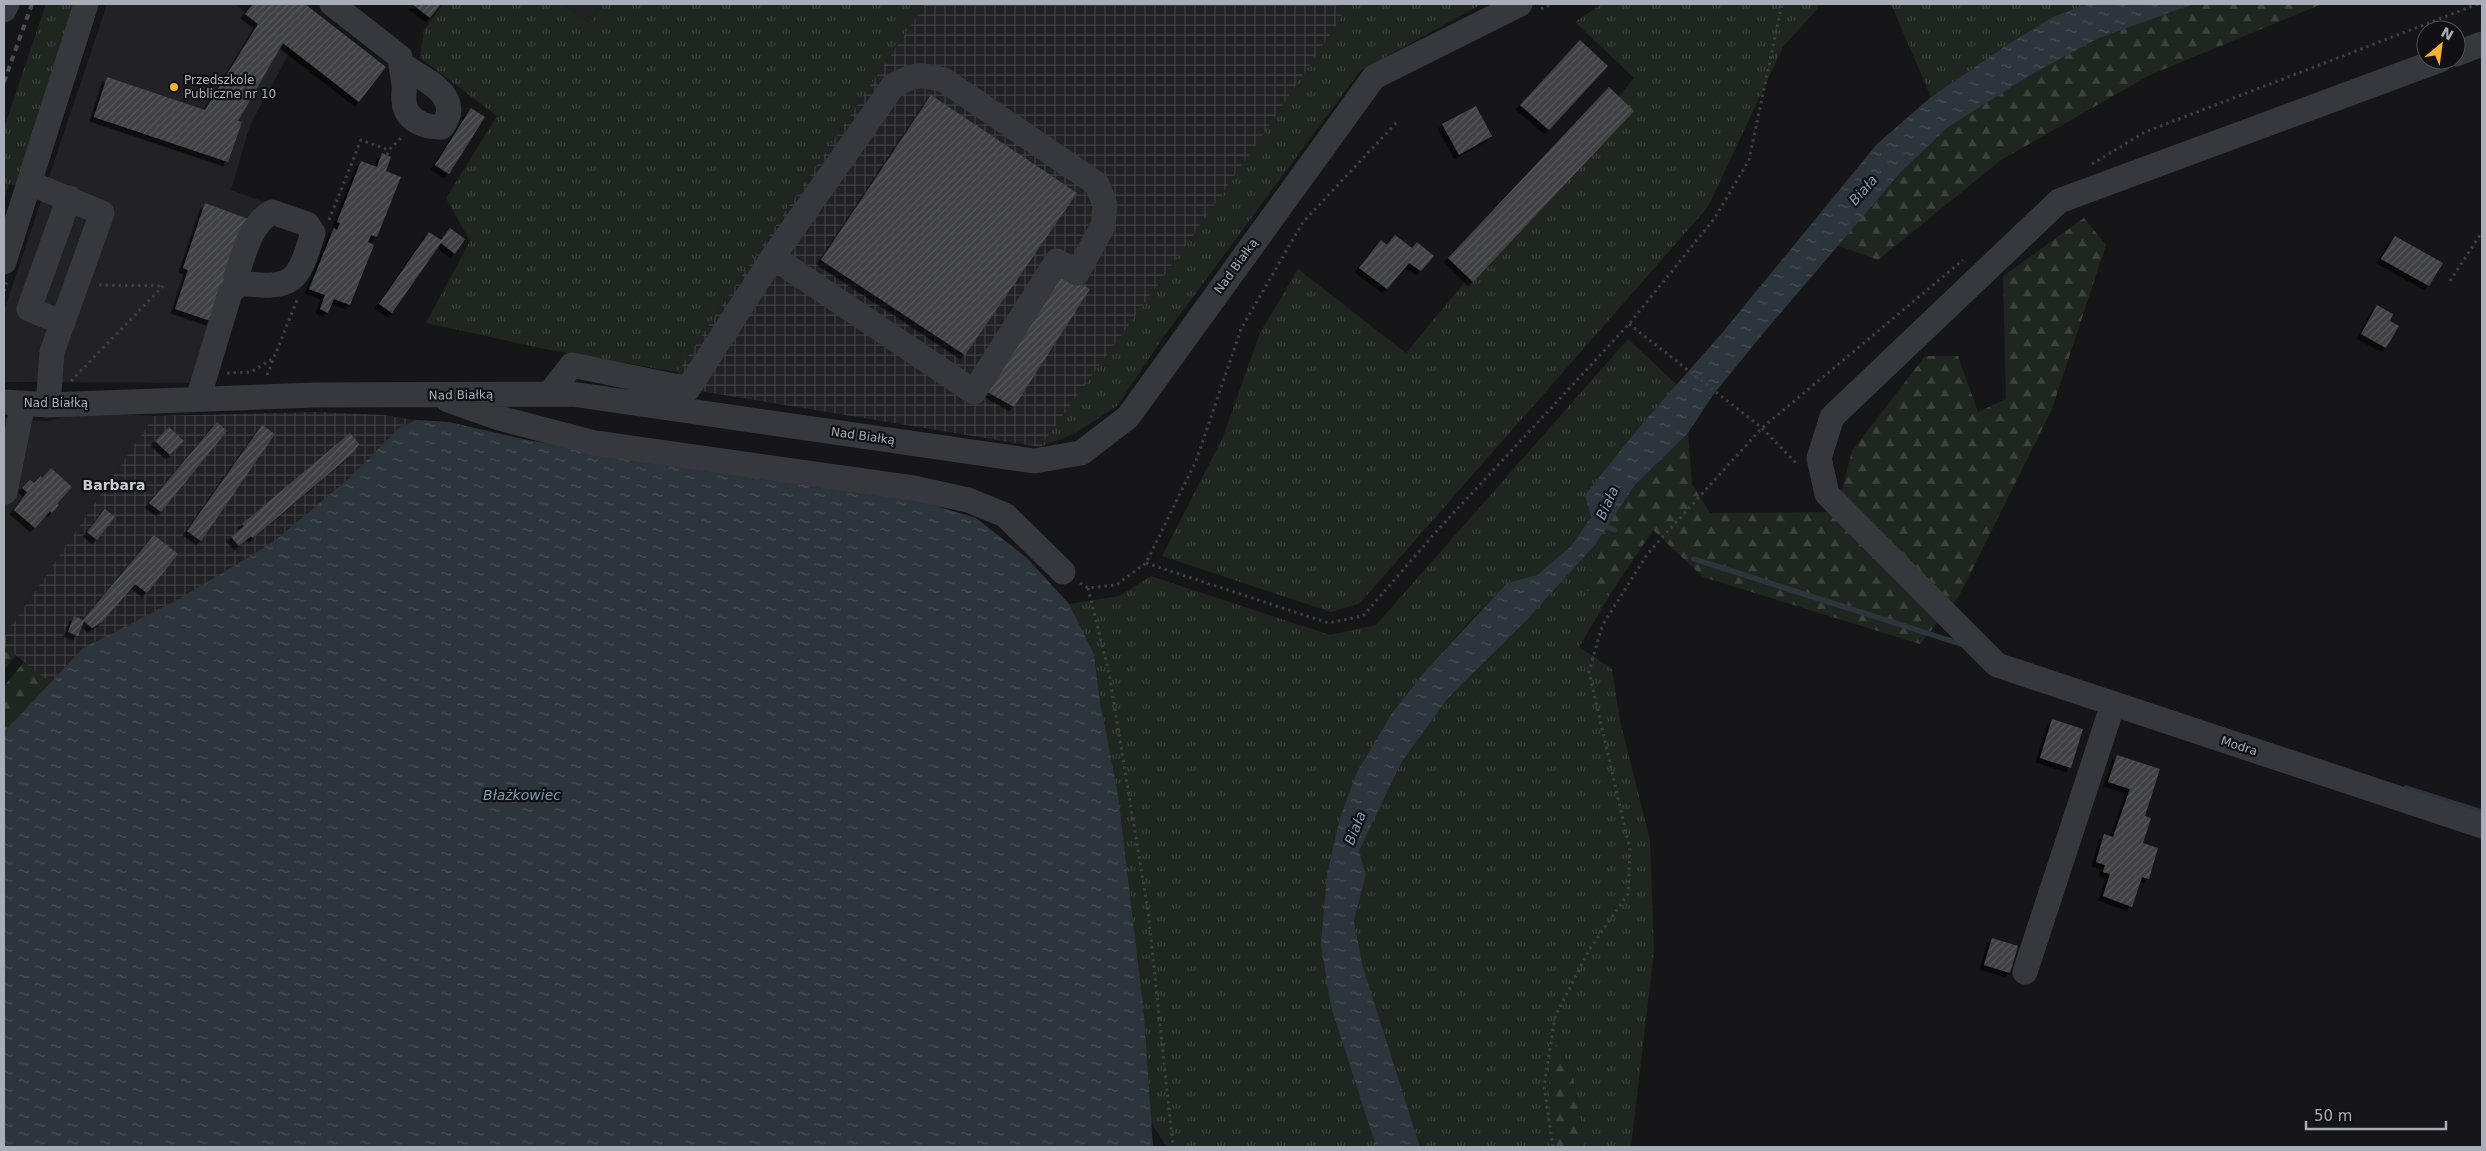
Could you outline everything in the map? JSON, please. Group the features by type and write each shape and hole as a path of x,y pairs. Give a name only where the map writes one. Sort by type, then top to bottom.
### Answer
{"street":[{"path":"4,10 7,4"},
{"path":"4,262 86,4"},
{"path":"332,4 400,58 400,64"},
{"name":"Nad Białką","path":"13,403 48,405 315,395 437,396 550,393 590,396 1034,461 1081,453 1128,417 1374,77 1527,8"},
{"path":"2466,50 2482,44"},
{"name":"Modra","path":"2416,69 2059,201 1832,417 1819,458 1827,494 1996,665 2482,826"},
{"path":"550,393 572,365 688,389 773,257 893,86 908,77 925,75 944,80 1096,184 1105,204 1103,226 1077,273 1057,261 974,392 773,257"},
{"path":"30,183 102,213 52,352 48,405"},
{"path":"63,322 29,309 69,198"},
{"path":"198,400 230,293 240,283"},
{"path":"437,396 499,418 595,443 914,488 968,500 1005,515 1063,572"},
{"path":"5,492 13,403"},
{"path":"2025,972 2113,704"}],"path":[{"path":"1527,8 1552,4"},
{"path":"1146,563 1328,624 1363,616 1435,533 1629,324 1714,219 1749,160 1782,4"},
{"path":"1063,572 1088,588 1116,585 1146,563 1196,461 1241,329 1303,222 1398,121"},
{"path":"387,155 389,150"},
{"path":"2450,281 2482,232"},
{"path":"48,405 163,286 76,285"},
{"path":"1629,324 1762,428 1801,467"},
{"path":"206,372 251,372 273,359"},
{"path":"1553,1147 1544,1086 1555,1017 1589,950 1628,894 1630,850 1589,672 1591,663 1602,626 1648,553 1762,428"},
{"path":"1088,588 1109,673 1148,911 1173,1147"}],"shaded area":[{"path":"107,4 235,4 291,50 250,125 231,190 270,204 209,383 4,382 4,311"},
{"path":"563,4 603,4 590,23"},
{"path":"925,4 1336,4 1342,16 1279,113 1172,267 1040,447 688,389 677,372"},
{"path":"317,412 383,415 416,420 400,427 347,480 273,542 179,599 83,648 50,683 4,646 4,637 154,416"},
{"path":"82,413 154,416 4,637 4,418 47,421"}],"green space":[{"path":"46,4 75,4 68,20 19,186 9,184 4,201 4,128"},
{"path":"443,4 563,4 590,23 603,4 925,4 677,372 545,349 426,323 470,241 446,198 497,116 420,58 424,30"},
{"path":"1336,4 1482,4 1360,71 1162,339 1118,405 1076,433 1040,447 1194,233 1306,71 1342,16"},
{"path":"1602,4 1818,4 1817,9 1783,47 1708,207 1360,603 1331,612 1162,556 1223,437 1260,333 1298,269 1406,353 1634,78 1575,22"},
{"path":"1891,4 2088,4 2026,34 1931,97"},
{"path":"2194,4 2322,4 2150,75 2001,160 1878,260 1837,245 1900,173 1947,128 2029,76 2099,38"},
{"path":"2084,218 2106,245 2052,409 1958,598 1920,644 1703,577 1653,530 1611,593 1587,591 1595,545 1635,485 1688,433 1692,484 1710,513 1836,512 1852,451 1925,356 1958,356 1978,412 2006,399 2003,276"},
{"path":"1628,339 1677,385 1641,425 1591,517 1571,546 1537,575 1507,583 1470,621 1426,670 1392,713 1357,772 1331,1007 1376,1147 1167,1147 1151,1123 1144,1014 1094,654 1069,604 1119,596 1151,576 1330,635 1376,625"},
{"path":"1595,545 1587,591 1611,593 1579,647 1612,669 1620,721 1650,840 1654,952 1631,1147 1585,1147 1572,1070 1549,1033 1549,1147 1420,1147 1363,967 1354,921 1366,875 1359,851 1401,763 1448,698 1524,623"},
{"path":"4,646 16,655 4,670"},
{"path":"24,662 50,683 4,732 4,686"},
{"path":"1549,1032 1572,1070 1585,1147 1549,1147"}],"water":[{"name":"Biała","path":"2088,4 2194,4 2099,38 2029,76 1947,128 1900,173 1761,336 1713,395 1688,433 1635,485 1595,545 1524,623 1448,698 1401,763 1359,851 1366,875 1354,921 1363,967 1420,1147 1376,1147 1331,1007 1321,944 1327,874 1340,818 1357,772 1392,713 1426,670 1507,583 1537,575 1571,546 1591,517 1585,495 1641,425 1722,333 1877,144 1931,97 2007,45 2053,17"},
{"name":"Błażkowiec","path":"416,420 449,422 527,440 920,501 976,518 1027,558 1069,604 1094,654 1100,701 1118,795 1144,1014 1153,1147 4,1147 4,732 83,648 179,599 273,542 347,480 400,427"}],"building":[{"path":"253,4 305,4 386,67 359,102 283,43 238,121 242,122 228,162 94,117 107,77 205,110 258,24 245,14"},
{"path":"412,4 441,4 430,18"},
{"path":"1580,40 1608,66 1549,130 1520,105"},
{"path":"1609,87 1634,111 1473,282 1448,258"},
{"path":"931,95 1077,193 965,355 821,260"},
{"path":"1476,106 1492,136 1459,155 1442,124"},
{"path":"471,108 485,117 449,174 435,165"},
{"path":"382,153 391,157 386,171 401,177 377,237 371,235 368,242 374,245 350,305 334,299 328,313 320,309 325,295 309,289 334,228 337,230 340,223 337,222 361,161 377,167"},
{"path":"205,203 251,220 227,273 211,321 175,309 188,270 183,268"},
{"path":"450,228 465,239 455,254 441,243 392,313 379,304 429,232 441,240"},
{"path":"1395,235 1412,248 1417,242 1434,256 1421,271 1409,263 1387,289 1359,268 1381,240 1387,245"},
{"path":"2395,236 2443,263 2429,286 2381,259"},
{"path":"1061,273 1090,289 1014,407 984,390"},
{"path":"2377,305 2393,314 2390,321 2399,326 2386,348 2361,334"},
{"path":"217,422 227,431 161,512 149,503"},
{"path":"262,425 275,434 201,541 187,531"},
{"path":"169,427 184,441 170,455 155,441"},
{"path":"350,433 359,444 353,453 253,538 251,536 239,546 231,537 244,526 242,524"},
{"path":"51,468 72,487 57,504 59,505 52,513 50,511 35,528 14,510 27,492 22,488 30,480 34,483 41,476 42,478"},
{"path":"105,509 115,517 97,540 87,532"},
{"path":"154,535 178,554 147,593 135,584 102,622 92,628 84,621 78,636 68,632 74,616 83,620"},
{"path":"2052,719 2083,729 2071,768 2040,758"},
{"path":"2117,755 2160,769 2145,816 2151,818 2143,843 2158,848 2149,879 2142,877 2132,907 2103,896 2110,874 2103,872 2105,865 2096,862 2104,834 2113,837 2130,789 2108,782"},
{"path":"1992,938 2018,946 2010,973 1984,965"}],"waterway":[{"name":"Biała","path":"1601,525 1615,530"},
{"path":"1694,559 1961,644"},
{"path":"2406,788 2482,812"}],"railway":[{"path":"4,82 32,4"}],"place":[{"name":"Przedszkole Publiczne nr 10","path":"174,87"}],"district":[{"name":"Barbara","path":"114,485"}]}
